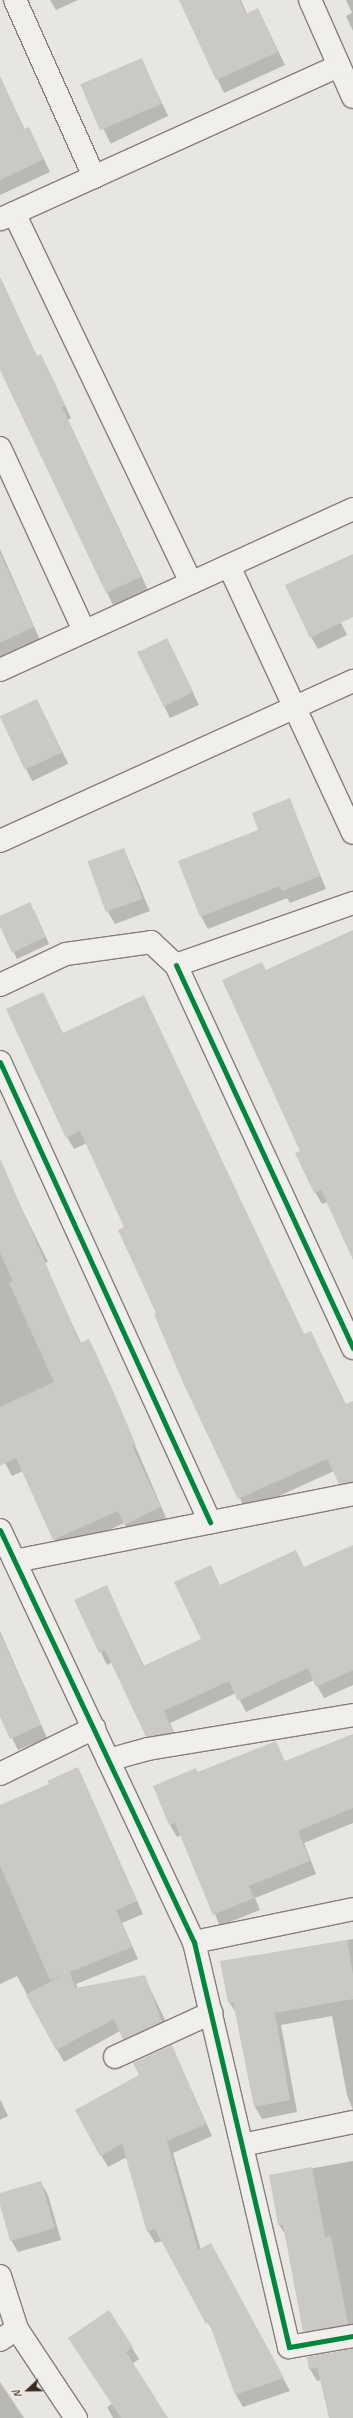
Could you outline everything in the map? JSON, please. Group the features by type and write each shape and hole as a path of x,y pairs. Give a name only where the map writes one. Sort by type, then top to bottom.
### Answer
{"street":[{"path":"15,0 94,176"},
{"path":"310,0 353,96"},
{"path":"191,583 7,216 339,66"},
{"path":"0,448 84,631"},
{"path":"0,670 353,509"},
{"path":"229,566 353,833"},
{"path":"0,841 294,706 353,681"},
{"path":"176,965 353,903"},
{"path":"0,985 66,954 151,942 176,965 353,1348"},
{"path":"0,1062 210,1522"},
{"path":"15,1561 353,1494"},
{"path":"0,1530 194,1942 289,2347 353,2336"},
{"path":"108,1760 148,1749 353,1715"},
{"path":"0,1774 94,1728"},
{"path":"194,1942 353,1909"},
{"path":"115,2057 211,2013"},
{"path":"242,2145 353,2122"},
{"path":"0,2276 9,2334 76,2418"}],"building":[{"path":"179,0 240,0 246,14 258,8 278,52 216,80"},
{"path":"142,58 162,104 100,130 80,84"},
{"path":"0,76 24,129 29,127 44,159 0,180"},
{"path":"0,277 37,356 41,354 65,406 62,407 141,577 106,593 0,370"},
{"path":"0,553 34,627 0,643"},
{"path":"353,554 353,617 310,638 285,585"},
{"path":"167,638 193,692 164,706 137,652"},
{"path":"37,699 62,752 25,770 0,716"},
{"path":"290,798 320,876 282,891 280,886 200,917 178,861 258,830 252,813"},
{"path":"124,848 142,899 106,912 87,861"},
{"path":"30,902 46,937 12,953 0,926 0,916"},
{"path":"353,930 353,1260 321,1190 314,1193 295,1153 300,1151 222,980 262,962 266,970"},
{"path":"43,992 63,1033 144,995 304,1334 311,1331 345,1404 353,1401 353,1482 339,1484 327,1459 238,1499 184,1385 154,1314 156,1313 118,1230 124,1227 80,1131 66,1138 6,1009"},
{"path":"0,1158 80,1343 89,1339 110,1384 136,1445 132,1446 161,1507 124,1525 118,1511 53,1540 16,1458 0,1466 0,1407 54,1382 9,1283 13,1281 0,1253"},
{"path":"353,1545 353,1670 316,1687 308,1668 238,1701 229,1681 164,1711 173,1732 146,1737 105,1650 99,1653 74,1600 107,1585 143,1666 201,1639 174,1582 211,1565 220,1585 296,1550 304,1567"},
{"path":"0,1633 41,1725 10,1739 0,1717"},
{"path":"353,1734 353,1808 298,1831 310,1861 249,1886 254,1898 213,1915 175,1823 169,1825 153,1786 196,1768 198,1772 276,1741 285,1761"},
{"path":"78,1767 137,1901 116,1910 132,1947 70,1972 75,1988 145,1975 162,2022 123,2040 114,2019 56,2050 26,1995 64,1974 50,1980 0,1866 0,1805 49,1784 47,1781"},
{"path":"347,1940 353,1974 353,1999 275,2013 290,2100 254,2107 233,2002 228,2003 220,1961"},
{"path":"172,2045 206,2124 167,2141 198,2250 211,2243 284,2378 235,2395 209,2322 206,2324 155,2229 147,2232 122,2144 100,2156 75,2110 139,2075 133,2063"},
{"path":"312,2167 325,2237 331,2236 348,2324 303,2332 283,2225 278,2225 269,2175"},
{"path":"41,2181 55,2228 10,2241 0,2205 0,2193"},
{"path":"109,2310 133,2347 126,2352 168,2418 121,2418 68,2338"},
{"path":"353,2349 353,2418 329,2418 317,2367 309,2370 307,2357"}],"cycle path":[{"path":"176,965 353,1348"},
{"path":"0,1062 210,1522"},
{"path":"0,1530 194,1942 289,2347 353,2336"}]}
